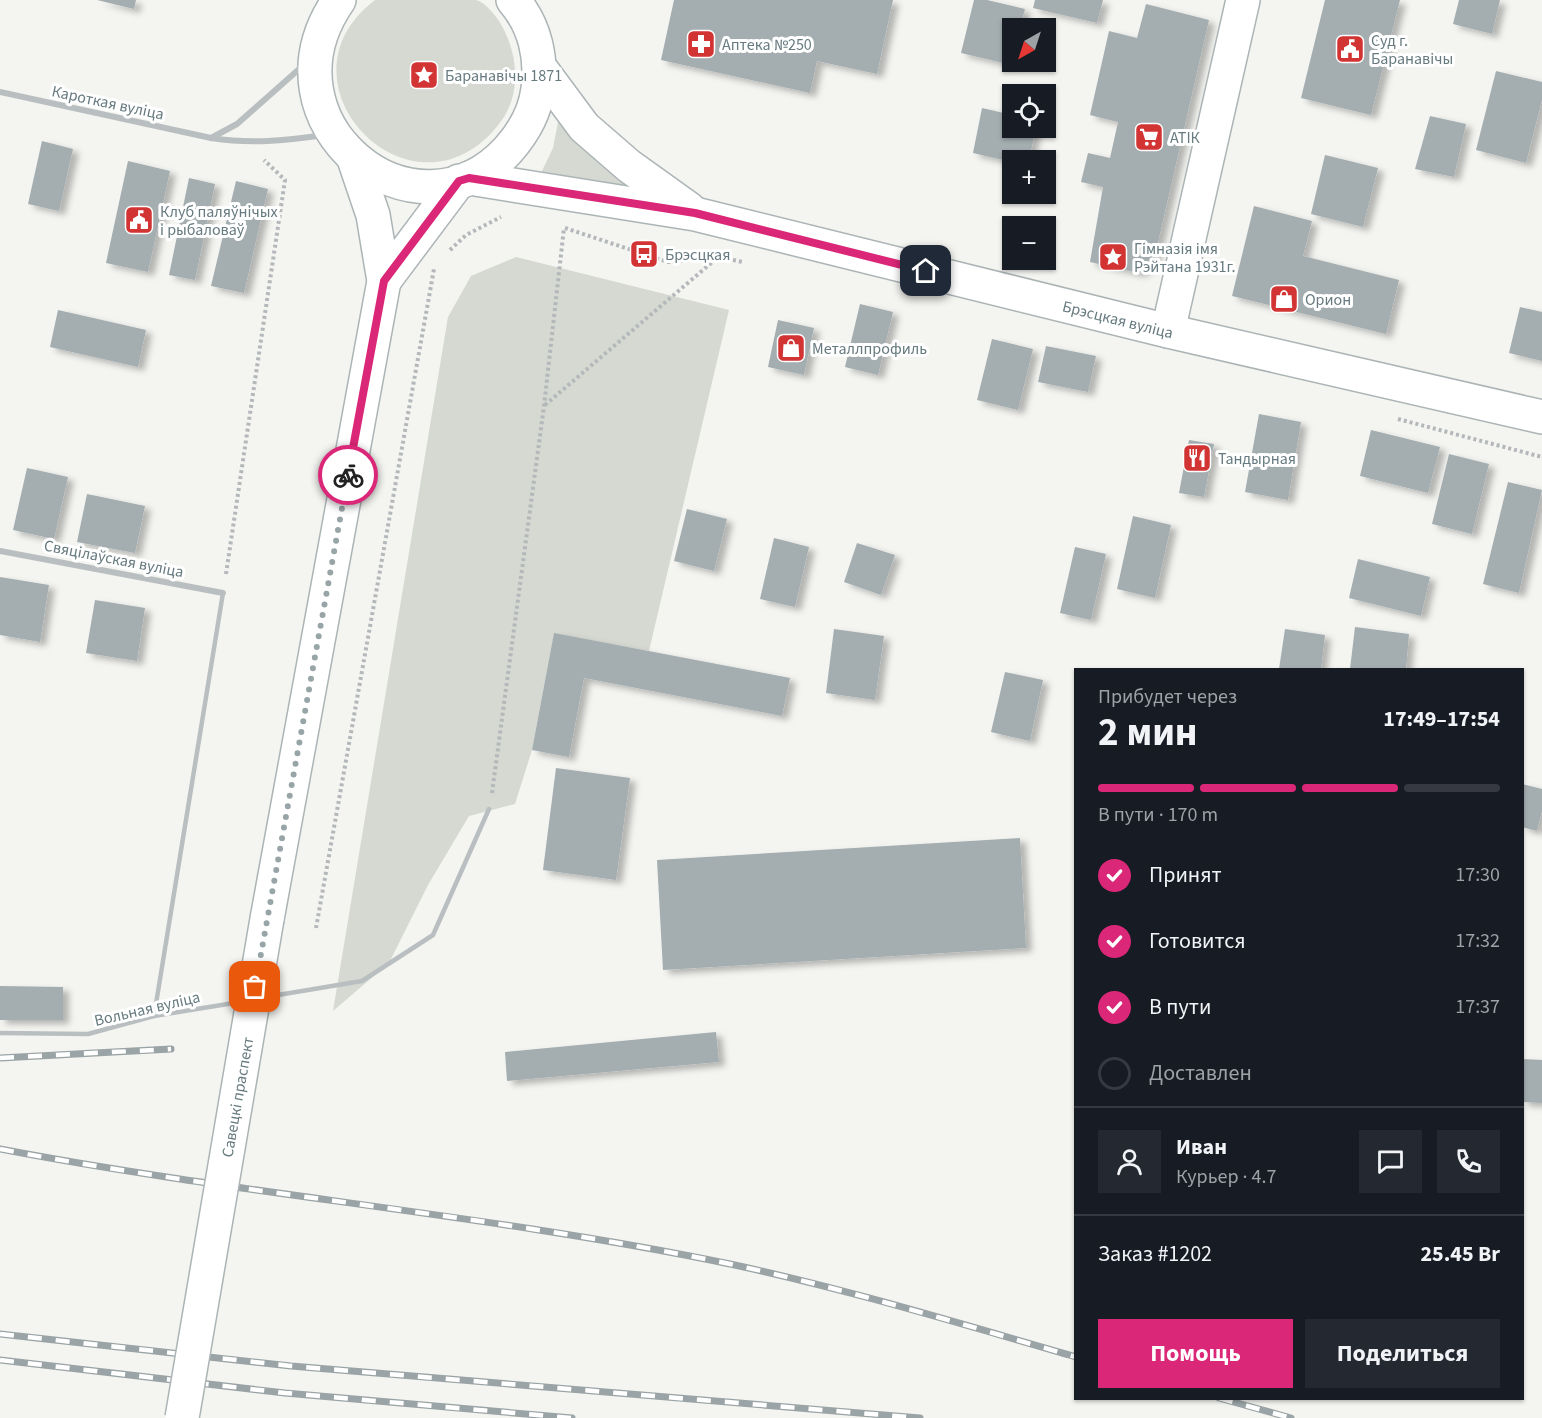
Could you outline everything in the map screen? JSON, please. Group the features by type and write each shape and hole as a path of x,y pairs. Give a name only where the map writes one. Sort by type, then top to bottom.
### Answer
{"main road":[{"path":"322,20 316,96 331,134 354,159 378,174 404,184 432,186 464,180 498,160 522,135 536,103 540,69 535,38 521,8 513,0"},
{"path":"1168,331 1243,0"},
{"name":"Брэсцкая вуліца","path":"540,69 584,127 629,166 695,213"},
{"name":"Савецкі праспект","path":"182,1418 267,919 384,281 374,215 354,159"},
{"name":"Брэсцкая вуліца","path":"464,180 695,213 1168,331 1542,417"},
{"name":"Савецкі праспект","path":"384,281 464,180"}],"street":[{"path":"211,138 237,124 322,20"},
{"name":"Кароткая вуліца","path":"0,92 211,138 244,143 273,143 331,134"},
{"name":"Свяцілаўская вуліца","path":"0,551 223,593"}],"lane":[{"path":"154,1016 223,593"},
{"name":"Вольная вуліца","path":"0,1033 88,1034 154,1016 362,981 433,935 489,809"}],"path":[{"path":"223,593 285,180 244,143"},
{"path":"442,258 466,235 499,217 510,219"},
{"path":"554,226 668,262 718,257 752,263"},
{"path":"489,809 544,406 564,228"},
{"path":"544,406 718,257"},
{"path":"316,928 435,266"},
{"path":"1396,419 1542,457"}],"shaded area":[{"path":"375,0 476,0 486,6 499,21 514,59 515,86 512,99 499,124 465,153 428,162 394,155 364,134 344,104 336,70 346,34"},
{"path":"559,117 639,194 540,175 553,148"},
{"path":"516,257 729,310 649,651 554,634 532,750 515,804 469,816 428,885 389,963 333,1011 448,317 471,276"}],"building":[{"path":"97,0 136,0 134,9"},
{"path":"674,0 893,0 877,74 817,61 810,93 661,60"},
{"path":"974,0 987,0 1025,9 1023,18 1002,18 1002,63 961,53"},
{"path":"1035,0 1103,0 1097,23 1033,8"},
{"name":"Суд г. Баранавічы","path":"1325,0 1400,0 1371,115 1301,98"},
{"path":"1459,0 1500,0 1492,34 1453,24"},
{"name":"АТІК","path":"1146,4 1209,20 1154,260 1140,273 1090,262 1103,187 1081,182 1088,153 1110,158 1118,122 1090,115 1109,31 1137,38"},
{"path":"1496,71 1542,82 1542,100 1526,163 1476,150"},
{"path":"982,108 1002,113 1002,138 1034,138 1031,150 1002,150 1002,160 973,153"},
{"path":"1430,116 1466,124 1454,177 1415,169"},
{"path":"42,141 73,149 59,211 28,204"},
{"path":"1325,155 1378,168 1363,227 1311,214"},
{"path":"128,161 170,171 148,272 106,263"},
{"path":"189,178 215,184 195,280 169,275"},
{"path":"236,181 268,189 244,293 211,286"},
{"path":"1254,206 1312,221 1303,256 1399,280 1386,334 1232,296"},
{"path":"860,304 893,312 878,375 845,367"},
{"path":"1520,307 1542,312 1542,361 1509,353"},
{"path":"58,310 146,330 138,367 50,347"},
{"name":"Металлпрофиль","path":"778,320 814,328 804,375 768,367"},
{"path":"992,339 1033,349 1018,410 977,400"},
{"path":"1046,346 1096,356 1088,392 1038,382"},
{"path":"1259,414 1301,422 1288,500 1245,492"},
{"path":"1371,430 1440,447 1428,493 1360,476"},
{"path":"1189,440 1214,444 1204,497 1179,493"},
{"path":"1449,454 1489,464 1472,534 1432,524"},
{"path":"27,468 68,477 54,539 13,530"},
{"path":"1508,482 1542,490 1519,593 1483,584"},
{"path":"87,494 145,506 135,553 77,542"},
{"path":"687,509 727,519 714,571 674,561"},
{"path":"1133,516 1171,525 1155,598 1117,589"},
{"path":"774,538 809,547 795,607 760,599"},
{"path":"857,543 895,555 881,595 844,582"},
{"path":"1075,547 1106,554 1091,620 1060,613"},
{"path":"1358,559 1430,577 1421,616 1349,598"},
{"path":"0,577 49,585 40,642 0,635"},
{"path":"95,600 145,608 137,661 86,653"},
{"path":"1355,627 1409,634 1406,668 1350,668"},
{"path":"834,629 884,636 875,700 826,693"},
{"path":"1285,629 1325,635 1321,668 1279,668"},
{"path":"554,633 790,678 782,716 584,678 569,757 532,750"},
{"path":"1005,672 1043,680 1030,741 991,732"},
{"path":"556,768 630,778 616,880 543,870"},
{"path":"1524,784 1542,789 1542,811 1537,831 1524,828"},
{"path":"1020,838 1026,948 663,970 657,860"},
{"path":"0,986 63,987 63,1020 0,1020"},
{"path":"716,1032 719,1062 507,1081 505,1052"},
{"path":"1524,1059 1542,1060 1542,1103 1524,1102"}],"railway":[{"path":"0,1058 171,1049"},
{"path":"0,1149 182,1179 548,1231 730,1264 861,1296 1074,1356"},
{"path":"0,1334 291,1366 920,1418"},
{"path":"0,1360 285,1393 572,1418"},
{"path":"1226,1400 1291,1418"}],"way so far":[{"path":"255,987 348,475"}],"place":[{"name":"Аптека №250","path":"701,44"},
{"name":"Суд г. Баранавічы","path":"1350,49"},
{"name":"Баранавічы 1871","path":"424,75"},
{"name":"АТІК","path":"1149,137"},
{"name":"Клуб паляўнічых і рыбаловаў","path":"139,220"},
{"name":"Брэсцкая","path":"644,254"},
{"name":"Гімназія імя Рэйтана 1931г.","path":"1113,257"},
{"name":"Орион","path":"1284,299"},
{"name":"Металлпрофиль","path":"791,348"},
{"name":"Тандырная","path":"1197,458"}],"route":[{"path":"348,475 384,281 459,181 469,178 695,213 926,271"}]}
